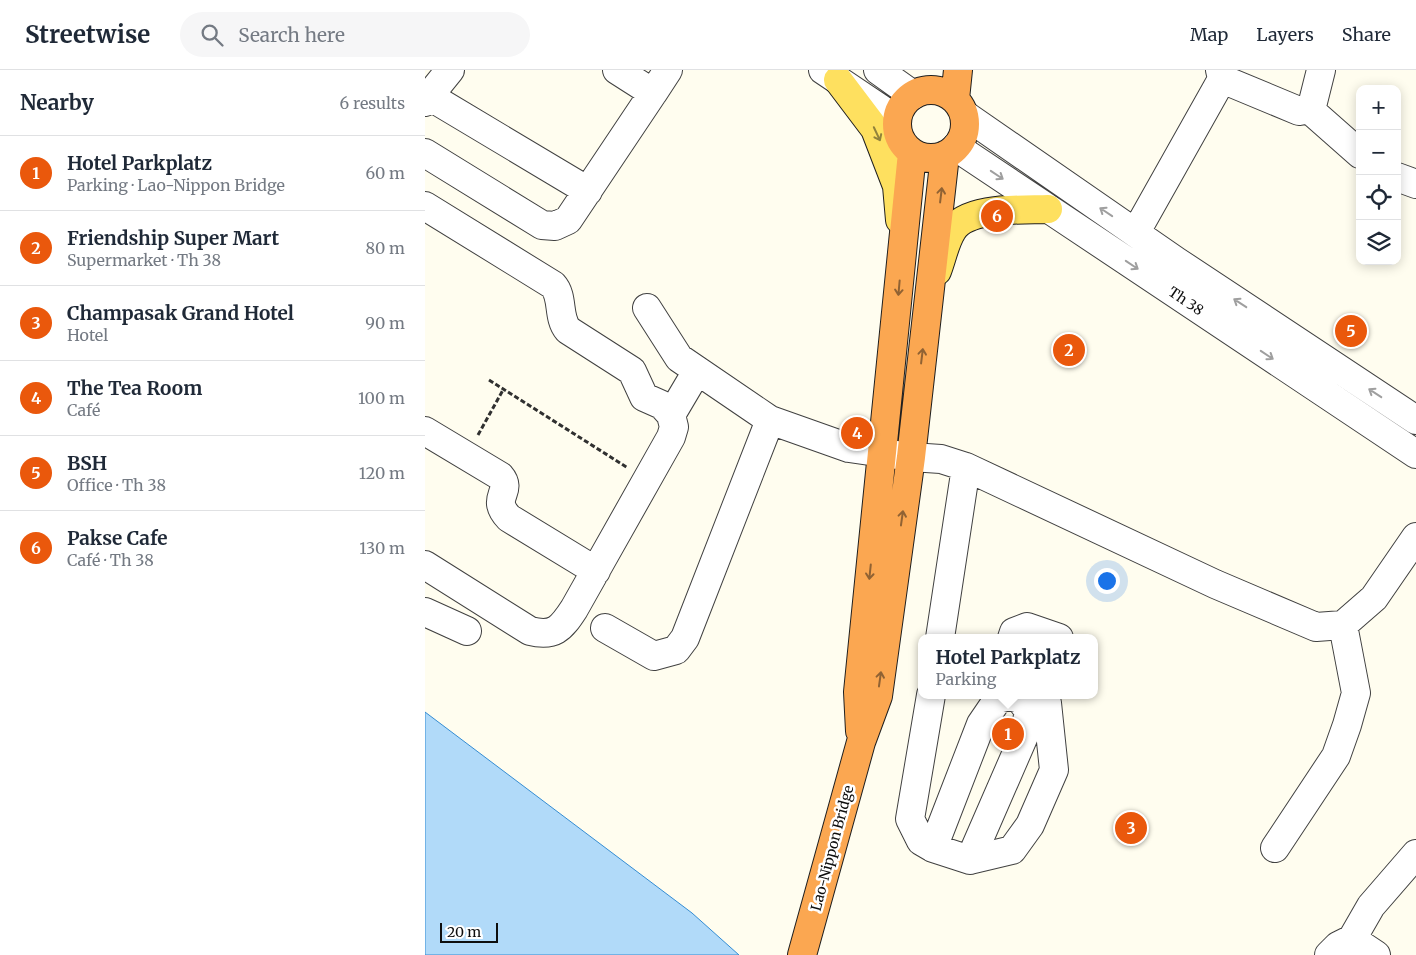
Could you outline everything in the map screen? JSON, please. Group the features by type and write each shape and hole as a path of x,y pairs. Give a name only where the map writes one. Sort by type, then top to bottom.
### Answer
{"highway":[{"path":"958,70 960,107 966,126 963,138 951,151 928,158 912,153 899,138 896,119 901,106 921,85 941,90 960,107"},
{"path":"861,742 878,696 911,457 930,288 951,151"},
{"path":"861,742 858,692 912,153"},
{"name":"Lao-Nippon Bridge","path":"802,955 861,742"}],"main road":[{"path":"831,75 875,129 897,186 903,246"},
{"path":"930,288 953,229 969,216 988,211 1048,209"}],"street":[{"path":"450,70 426,97 588,191"},
{"path":"617,70 653,93"},
{"path":"425,153 542,225 555,226 568,220 668,70"},
{"path":"879,70 921,85"},
{"path":"1309,109 1313,102 1321,70"},
{"path":"1136,232 1221,74 1299,110 1309,109 1356,150"},
{"path":"831,75 896,119"},
{"name":"Th 38","path":"960,107 1176,261 1416,420"},
{"name":"Th 38","path":"951,151 1048,209 1416,454"},
{"path":"1401,178 1416,184"},
{"path":"425,206 553,285 557,289 563,324 568,330 631,372 644,397 662,405 671,415 674,427 671,437 564,625 549,634 530,631 425,565"},
{"path":"1162,285 1176,261"},
{"path":"647,308 679,358 770,420 849,448 911,457 941,459 966,467 1215,584 1317,627 1343,625 1374,598 1416,537"},
{"path":"671,415 697,371"},
{"path":"605,628 654,656 676,650 685,638 770,420"},
{"path":"425,431 501,476 505,481 505,488 500,505 503,512 509,518 596,571"},
{"path":"941,634 966,467"},
{"path":"425,612 467,631"},
{"path":"1275,848 1336,756 1347,725 1356,693 1343,625"},
{"path":"1013,634 1027,627 1047,634"},
{"path":"930,699 910,819 921,841 933,848 970,860 1012,850 1030,826 1054,770 1046,703"},
{"path":"933,848 981,724 997,699"},
{"path":"1025,699 1046,703"},
{"path":"970,860 1024,736 1046,703"},
{"path":"1329,955 1338,946 1352,939 1371,906 1416,854"},
{"path":"1352,939 1375,955"}],"path":[{"path":"489,380 647,479"},
{"path":"467,456 503,390"}],"water":[{"path":"425,712 692,913 739,955 425,955"}],"place":[{"name":"Pakse Cafe","path":"997,216"},
{"name":"BSH","path":"1351,331"},
{"name":"Friendship Super Mart","path":"1069,350"},
{"name":"The Tea Room","path":"857,433"},
{"name":"Hotel Parkplatz","path":"1008,734"},
{"name":"Champasak Grand Hotel","path":"1131,828"}]}
